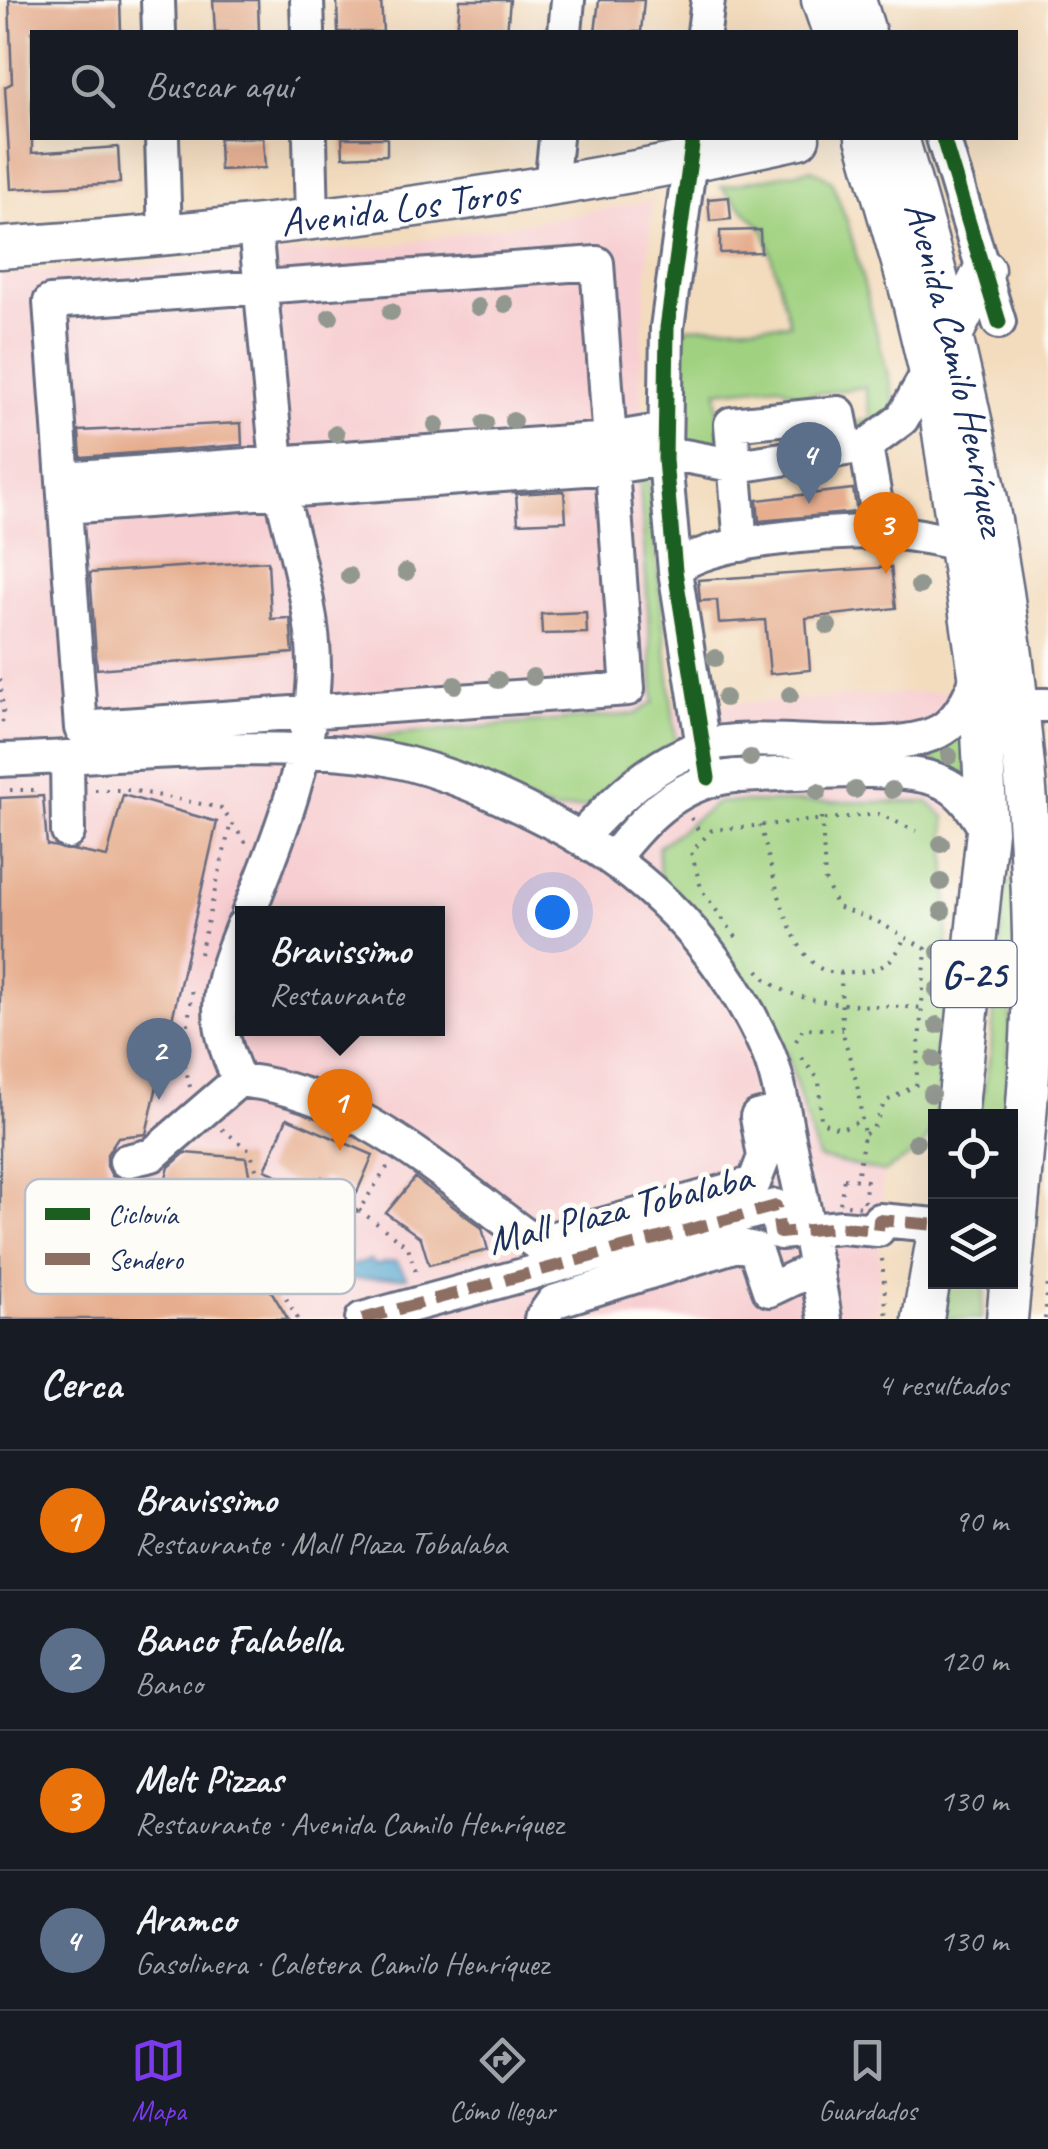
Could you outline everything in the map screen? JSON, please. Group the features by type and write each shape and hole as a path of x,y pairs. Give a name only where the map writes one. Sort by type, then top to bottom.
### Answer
{"main road":[{"path":"822,0 832,30"},
{"path":"855,0 864,30"},
{"name":"Avenida Los Toros","path":"0,248 312,221 551,186 692,150 781,140"},
{"name":"Avenida Camilo Henríquez","path":"867,140 930,368 963,544 979,674 987,831 958,1109"},
{"name":"Avenida Camilo Henríquez","path":"899,140 954,331 1034,705 1033,937 1038,1074 1007,1319"},
{"path":"954,331 984,270"},
{"path":"924,1319 929,1289"}],"street":[{"path":"158,0 159,30"},
{"path":"307,0 308,30"},
{"path":"565,30 568,0"},
{"path":"704,30 708,0"},
{"path":"162,140 165,236"},
{"path":"310,140 312,221"},
{"path":"551,186 556,140"},
{"path":"945,140 999,322"},
{"path":"692,150 669,311 665,445 675,571 706,744 708,778"},
{"path":"251,906 302,752 314,668 306,606 279,477 255,227"},
{"path":"597,263 611,453 628,688 81,728 50,302 597,263"},
{"path":"64,492 611,453 665,445 684,456 737,466 856,447 902,418 930,368"},
{"path":"856,447 881,532"},
{"path":"737,466 741,545"},
{"path":"675,571 696,555 741,545 881,532 963,544"},
{"path":"582,836 617,798 659,767 706,744 917,738 949,725 979,674"},
{"path":"0,760 67,774 302,752 364,756 417,766 481,787 582,836 614,857 661,896 733,984 769,1055 825,1319"},
{"path":"614,857 671,797 708,778 915,772 946,783 961,794 987,831"},
{"path":"67,774 68,832"},
{"path":"235,949 218,1002 221,1041 239,1080"},
{"path":"126,1160 152,1154 239,1080 268,1083 338,1104 402,1144 536,1243 754,1183 764,1158 757,1118 783,1110"},
{"name":"Mall Plaza Tobalaba","path":"362,1319 776,1206 780,1233 808,1229 878,1230 879,1220 928,1224"},
{"path":"541,1319 553,1302 738,1244 755,1249 769,1290 817,1267"}],"path":[{"path":"0,679 4,720 0,724"},
{"path":"0,790 67,774 220,808 231,822"},
{"path":"736,938 702,891 691,852 712,830 879,814 916,830"},
{"path":"822,817 824,880 837,907 878,922 926,949 916,1085 885,1102 873,1128 864,1135"},
{"path":"760,823 794,939 806,958 825,971 888,964 904,938"},
{"path":"758,970 770,986 800,998 922,1008"},
{"path":"842,972 842,1030 857,1084 859,1122 864,1135 857,1180"},
{"path":"842,1030 812,1025 803,1028 796,1044 798,1055 819,1080 821,1122 841,1129 859,1122"},
{"path":"355,1212 402,1144"},
{"path":"844,1178 857,1180 867,1181 863,1207 840,1204 844,1178"},
{"path":"359,1210 408,1247 424,1302"},
{"path":"878,1230 887,1319"},
{"path":"1044,1319 1048,1281"}],"shaded area":[{"path":"652,201 640,380 670,707 948,691 967,734 967,783 945,817 927,802 730,958 787,1054 818,1158 883,1172 877,1319 0,1319 0,275 388,246"}],"green space":[{"path":"812,169 831,180 848,224 896,406 857,438 853,423 871,419 865,387 800,396 779,385 717,391 721,454 676,443 677,361 686,327 790,324 764,230 721,187"},
{"path":"639,469 647,469 676,743 627,769 587,807 555,811 338,739 636,714 654,702"},
{"path":"967,734 967,783 953,770 928,759 730,762 731,754"},
{"path":"718,802 928,802 945,817 944,1042 935,1109 928,1109 928,1134 922,1147 883,1172 818,1158 787,1054 730,958 660,878 658,847"},
{"path":"1019,874 1005,1109 980,1109 991,1050 1004,887"},
{"path":"947,1289 984,1289 981,1319 941,1319"}],"water":[{"path":"371,1260 375,1265 396,1261 407,1277 355,1279 355,1265"}],"building":[{"path":"9,0 120,0 121,30 30,30 30,140 32,153 118,147 120,183 11,189 5,87 12,83"},
{"path":"213,0 258,0 259,30 215,30"},
{"path":"337,0 381,0 383,30 338,30"},
{"path":"460,0 510,0 507,30 457,30"},
{"path":"599,0 644,0 641,30 595,30"},
{"path":"219,140 263,140 265,168 220,170"},
{"path":"342,140 387,140 387,155 343,157"},
{"path":"729,197 731,219 710,221 708,199"},
{"path":"760,230 761,252 720,253 720,231"},
{"path":"241,423 242,445 81,457 79,431"},
{"path":"853,489 857,512 759,521 757,500"},
{"path":"564,491 566,521 518,523 516,494"},
{"path":"268,561 271,619 290,618 293,653 97,669 90,573"},
{"path":"891,567 896,608 806,618 810,670 770,674 765,620 719,623 717,600 700,601 698,580"},
{"path":"586,612 587,633 542,634 541,614"},
{"path":"123,795 217,822 146,1134 118,1137 107,1154 107,1166 119,1179 25,1179 25,1294 273,1294 288,1319 0,1319 0,798 43,796 47,845 107,857"},
{"path":"287,1118 373,1155 357,1192 355,1179 286,1179 265,1170"},
{"path":"185,1153 246,1158 250,1179 166,1179 169,1167"},
{"path":"415,1178 482,1228 488,1250 429,1265 421,1238 386,1213"}],"marked path":[{"path":"362,1319 776,1206 780,1233 841,1227 878,1230 879,1220 928,1224"}],"cycle path":[{"path":"693,140 667,328 665,460 675,571 708,778"},
{"path":"944,140 999,322"}],"place":[{"name":"Aramco","path":"809,504"},
{"name":"Melt Pizzas","path":"886,574"},
{"name":"Banco Falabella","path":"159,1100"},
{"name":"Bravissimo","path":"340,1151"}]}
